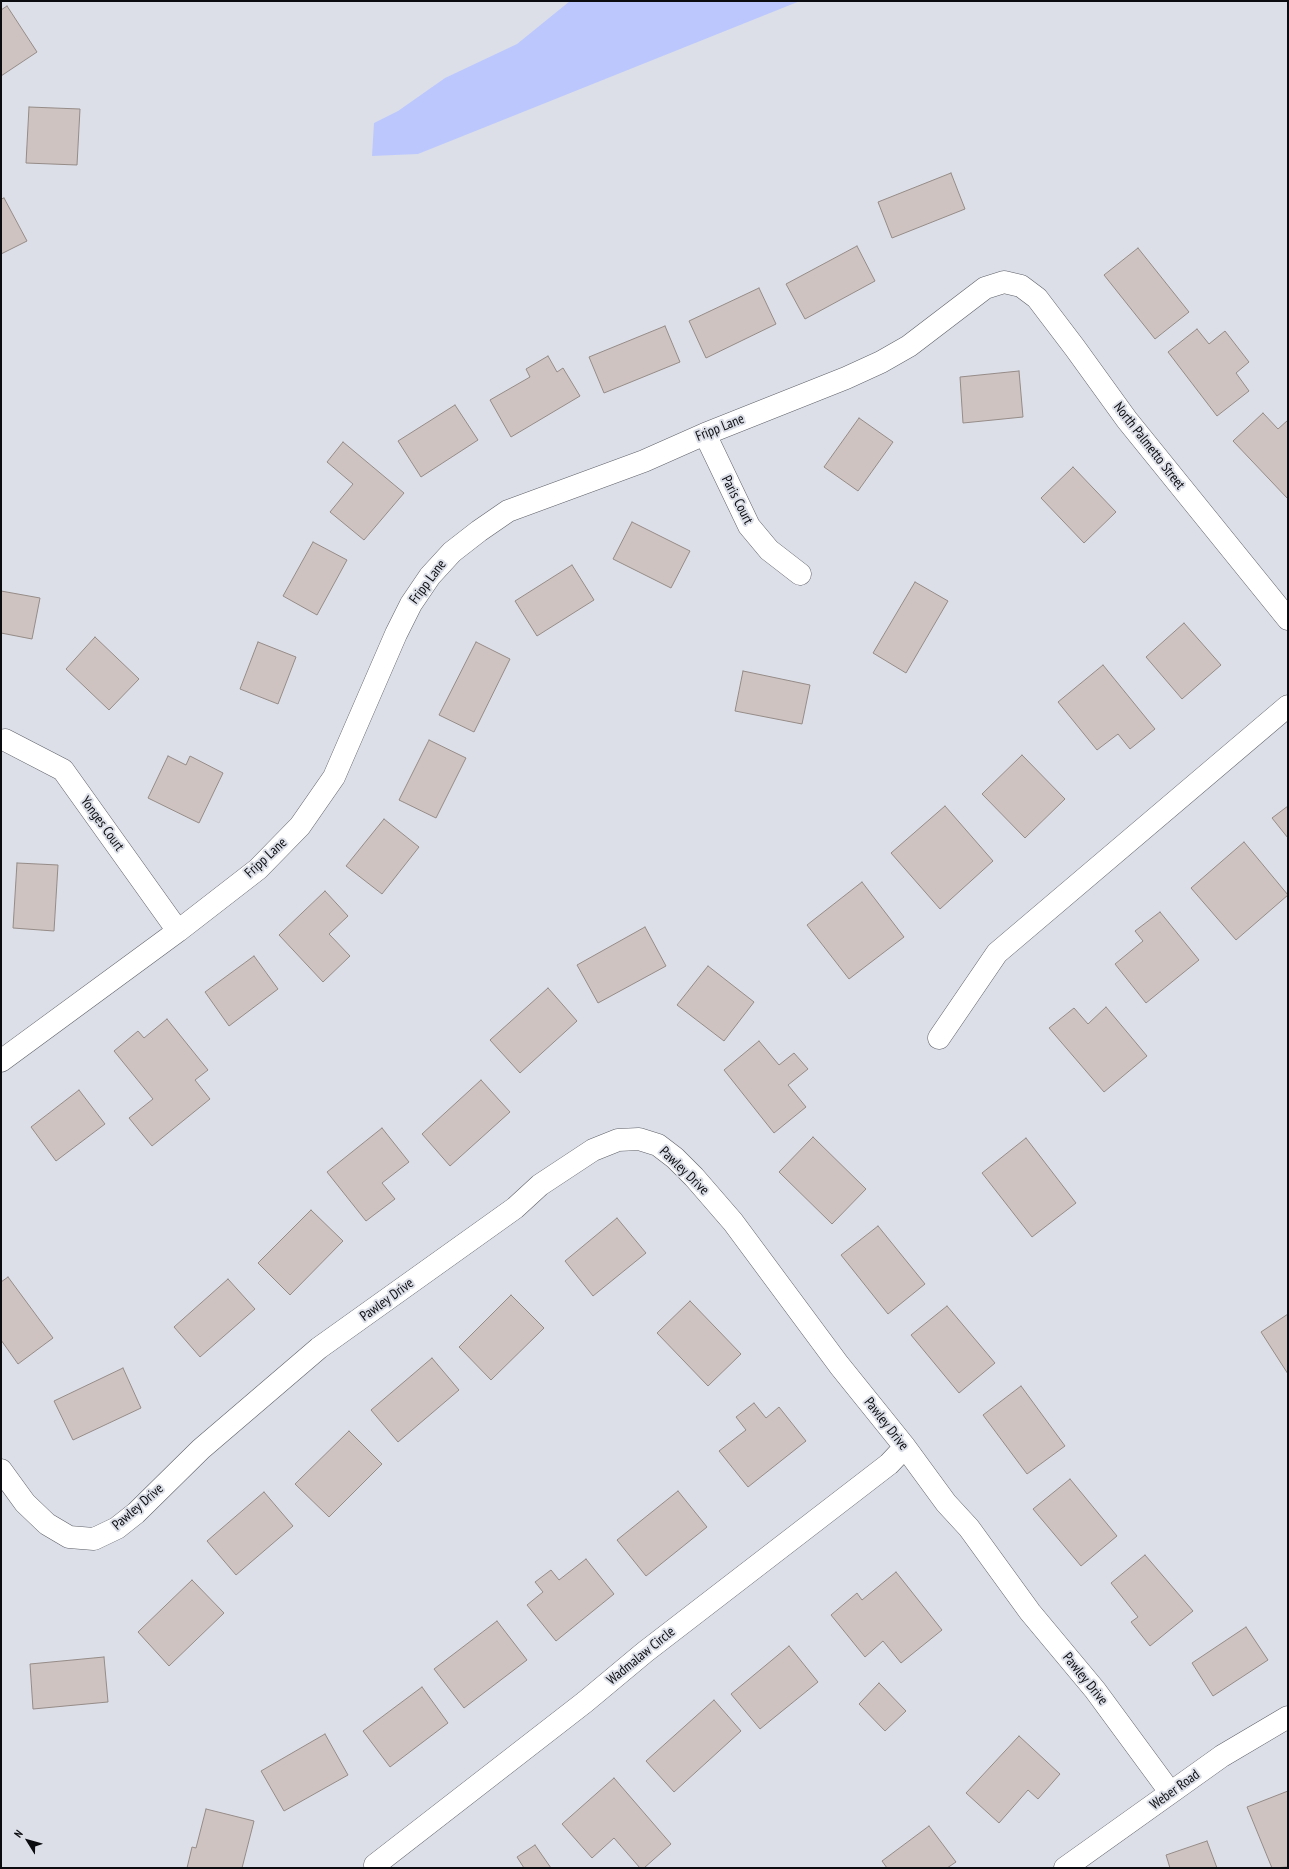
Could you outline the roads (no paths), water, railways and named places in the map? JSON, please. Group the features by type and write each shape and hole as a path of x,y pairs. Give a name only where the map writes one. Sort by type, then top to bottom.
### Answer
{"street":[{"name":"Fripp Lane","path":"1,1061 178,931 258,869 300,826 334,777 396,634 411,604 430,576 452,552 479,531 508,511 644,461 705,434 846,378 880,362 909,346 985,288 1004,282"},
{"name":"North Palmetto Street","path":"1004,282 1021,286 1037,298 1127,420 1288,619"},
{"name":"Paris Court","path":"705,434 749,526 769,550 800,574"},
{"path":"939,1038 998,953 1288,706"},
{"name":"Yonges Court","path":"5,740 63,770 178,931"},
{"name":"Pawley Drive","path":"1,1470 25,1503 47,1524 69,1536 94,1539 117,1528 136,1513 201,1450 319,1348 515,1208 540,1185 593,1150 618,1140 639,1139 658,1146 675,1158 694,1177 733,1222 839,1365 905,1447 1030,1612 1095,1690 1170,1792"},
{"name":"Wadmalaw Circle","path":"376,1865 585,1702 645,1652 889,1464 905,1447"},
{"name":"Weber Road","path":"1065,1868 1092,1859 1170,1792 1222,1756 1288,1717"}]}
